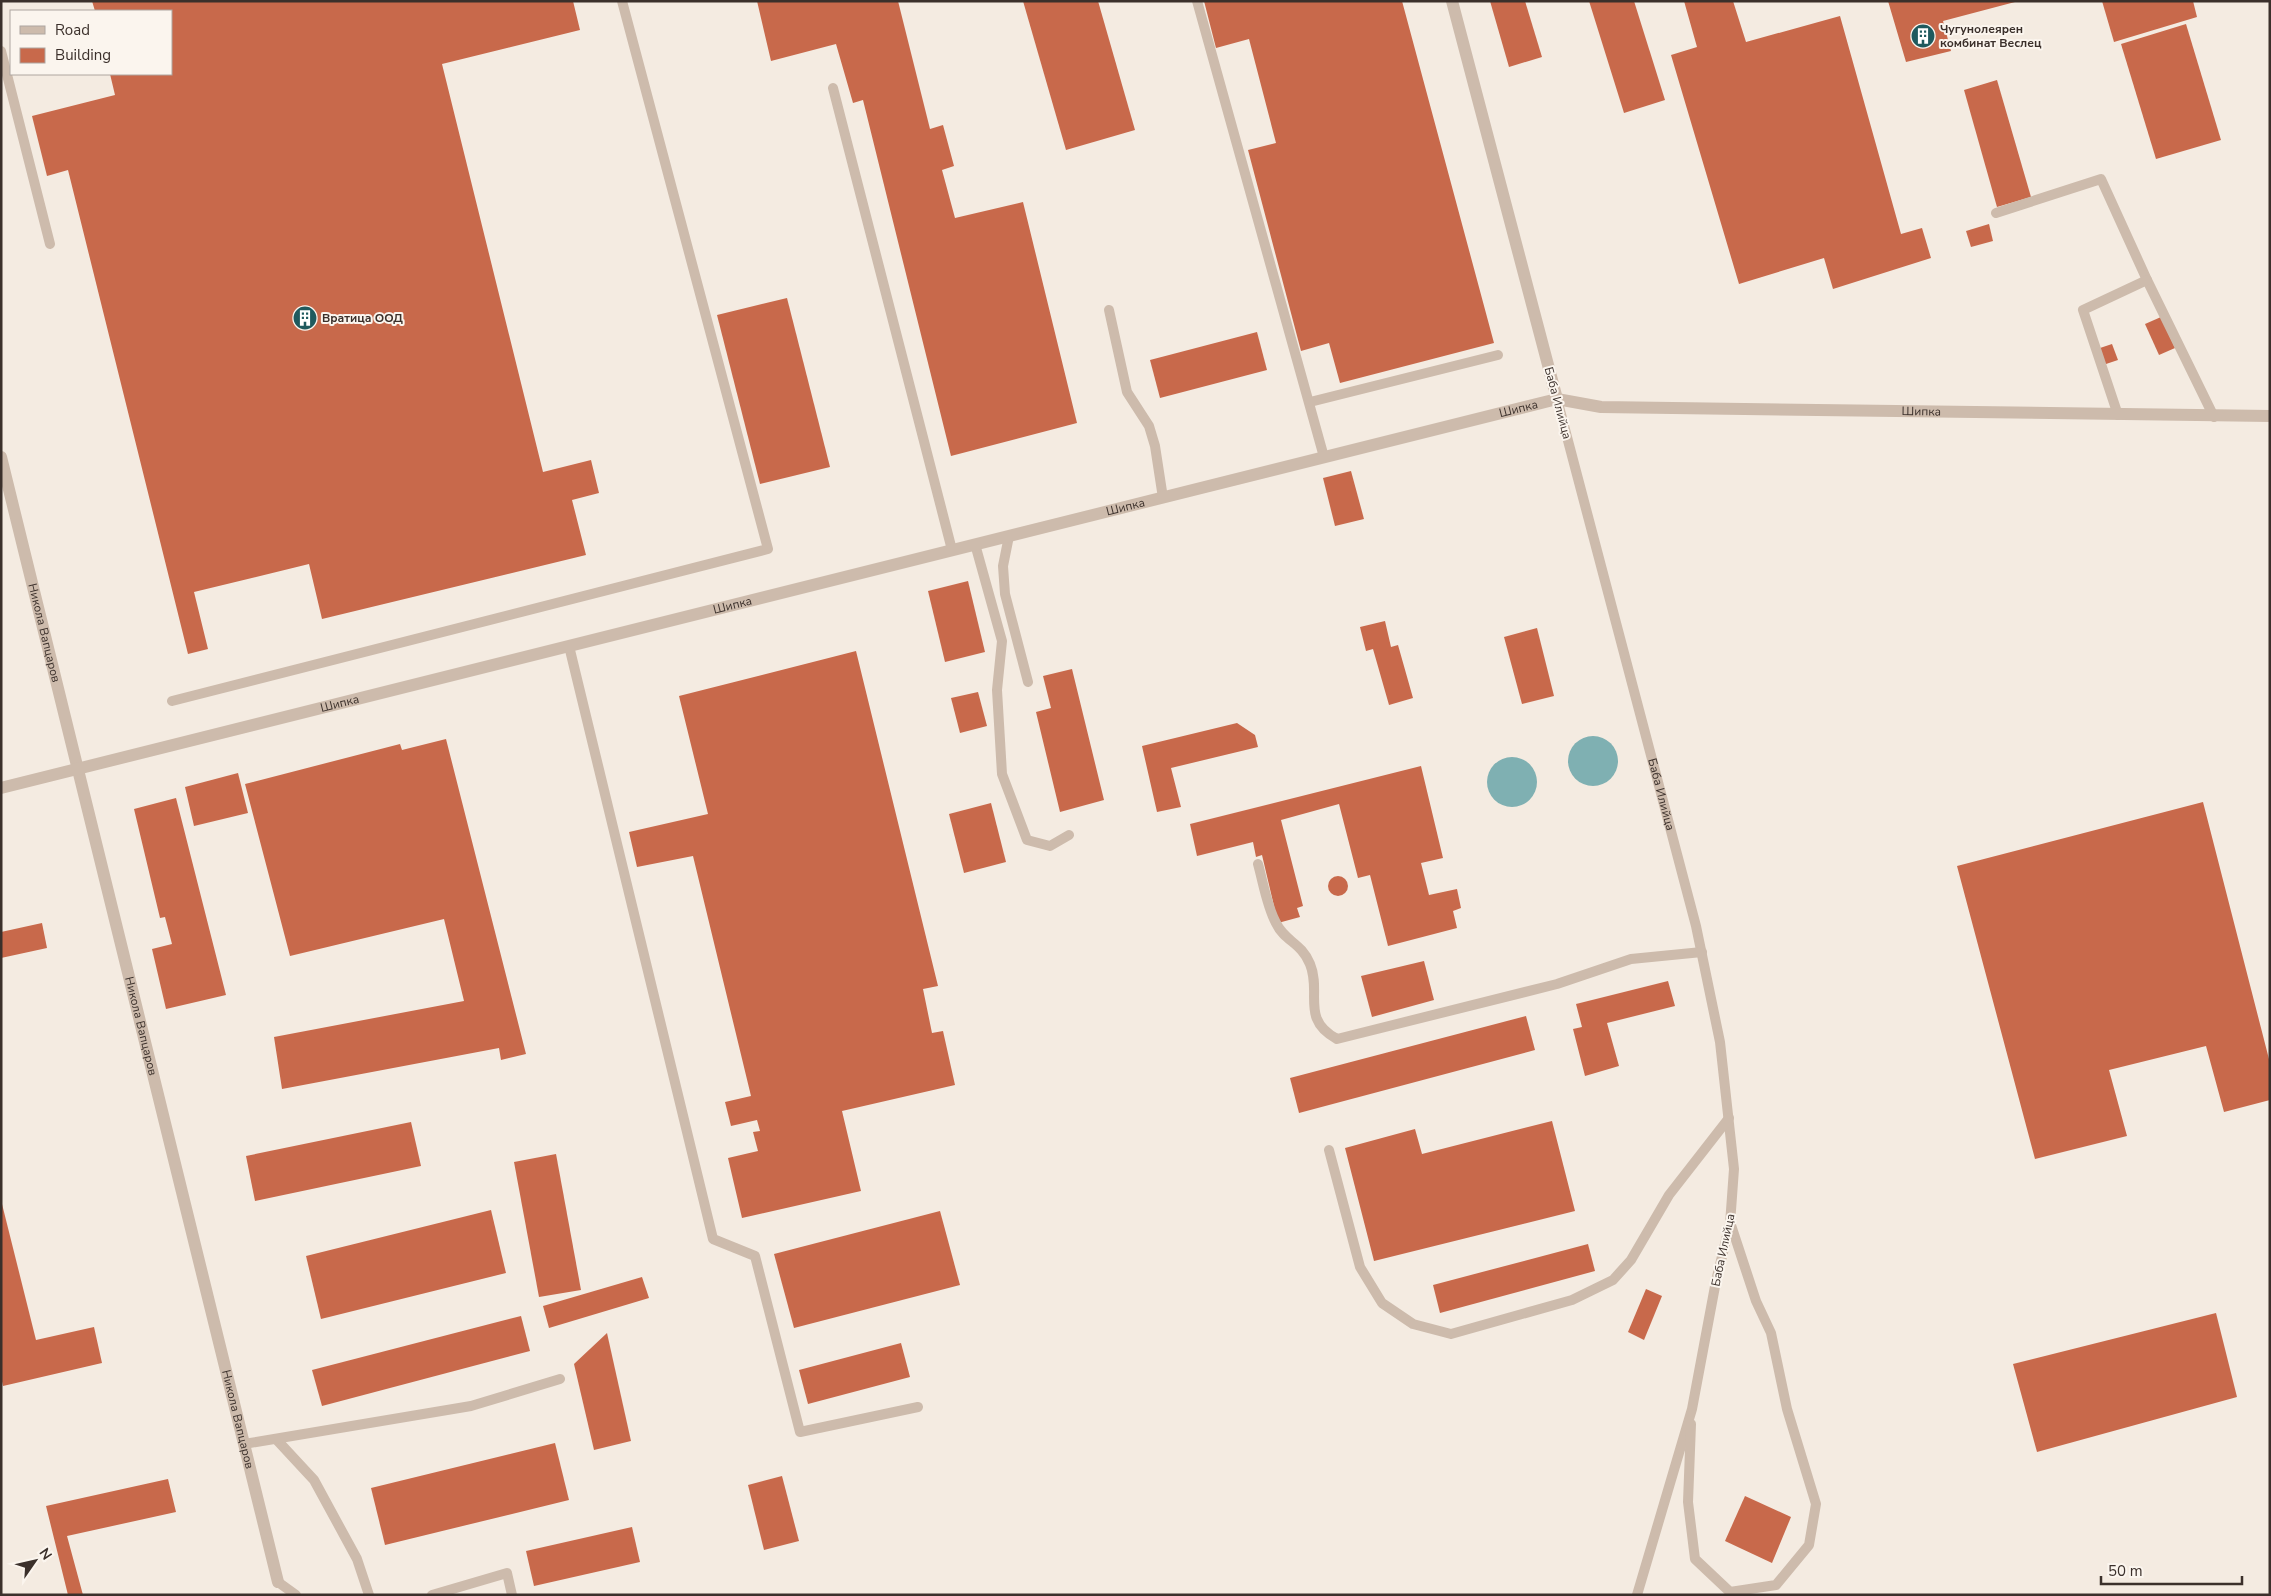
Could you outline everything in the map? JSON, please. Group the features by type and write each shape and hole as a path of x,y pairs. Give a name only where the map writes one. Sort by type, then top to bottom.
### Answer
{"street":[{"name":"Баба Илийца","path":"1452,1 1557,399"},
{"name":"Шипка","path":"1,788 1557,399 1601,407 2214,417 2270,416"},
{"name":"Никола Вапцаров","path":"1,457 278,1582"}],"lane":[{"path":"172,701 768,549 622,1"},
{"path":"1198,1 1324,457"},
{"path":"1,51 50,244"},
{"path":"833,88 952,550"},
{"path":"1996,213 2101,179 2147,280 2214,417"},
{"path":"2118,415 2083,310 2147,280"},
{"path":"1109,310 1127,392 1149,426 1153,439 1163,498"},
{"path":"1310,402 1498,354"},
{"name":"Баба Илийца","path":"1557,399 1702,952 1720,1042 1734,1169 1730,1224 1716,1281 1692,1409 1637,1595"},
{"path":"1009,536 1002,566 1005,594 1028,682"},
{"path":"975,544 1002,641 997,690 1002,774 1027,840 1050,846 1069,836"},
{"path":"569,646 713,1239 756,1256 800,1432 918,1407"},
{"path":"1258,864 1276,923 1286,937 1302,948 1311,966 1317,1021 1326,1033 1337,1039 1557,984 1630,959 1702,952"},
{"path":"1329,1150 1360,1267 1382,1303 1413,1324 1451,1334 1572,1300 1613,1280 1631,1260 1669,1195 1729,1118"},
{"path":"1692,1409 1688,1502 1695,1558 1730,1592 1776,1585 1809,1545 1816,1504 1787,1409 1771,1333 1756,1301 1730,1224"},
{"path":"244,1444 471,1406 560,1379"},
{"path":"276,1439 314,1480 357,1559 369,1595"},
{"path":"432,1595 507,1573 512,1595"},
{"path":"278,1582 296,1595"},
{"name":"Никола Вапцаров","path":"278,1582 281,1595"}],"water":[{"path":"1588,736 1598,736 1611,743 1618,756 1618,766 1611,779 1598,786 1588,786 1579,782 1572,775 1568,766 1568,756 1572,747 1579,740"},
{"path":"1512,757 1521,759 1532,768 1537,782 1535,791 1526,802 1512,807 1503,805 1492,796 1487,782 1489,773 1498,762"}],"building":[{"name":"Вратица ООД","path":"92,1 573,1 580,30 442,64 543,472 591,460 599,493 572,500 586,555 322,619 309,564 194,592 208,649 188,654 68,170 47,176 32,116 115,95 110,75 172,75 172,10 95,10"},
{"path":"757,1 898,1 930,129 943,125 954,166 942,170 955,218 1023,202 1077,423 951,456 863,100 853,103 836,44 771,61"},
{"path":"1023,1 1098,1 1135,130 1066,150"},
{"path":"1204,1 1402,1 1494,343 1340,383 1329,343 1301,351 1248,150 1276,143 1249,39 1216,48"},
{"path":"1490,1 1525,1 1542,57 1509,67"},
{"path":"1589,1 1634,1 1665,100 1624,113"},
{"path":"1684,1 1733,1 1746,42 1840,16 1901,234 1922,228 1931,258 1833,289 1824,258 1739,284 1671,55 1697,47"},
{"name":"Чугунолеярен комбинат Веслец","path":"1888,1 2015,2 1943,21 1951,51 1906,62"},
{"path":"2102,1 2193,1 2197,17 2114,42"},
{"path":"2186,24 2221,140 2156,159 2121,44"},
{"path":"1997,80 2031,197 1997,207 1964,90"},
{"path":"1989,224 1993,241 1971,247 1966,231"},
{"path":"787,298 830,467 760,484 717,315"},
{"path":"2161,317 2175,348 2159,355 2145,324"},
{"path":"1257,332 1267,370 1160,398 1150,360"},
{"path":"2112,344 2118,360 2103,365 2097,349"},
{"path":"1351,471 1364,519 1335,526 1323,478"},
{"path":"968,581 985,652 945,662 928,591"},
{"path":"1385,621 1391,647 1398,645 1413,698 1389,705 1373,649 1366,651 1360,627"},
{"path":"1537,628 1554,696 1522,704 1504,637"},
{"path":"856,651 938,986 923,989 932,1033 943,1031 955,1085 842,1111 861,1191 742,1218 728,1158 758,1151 753,1132 760,1131 757,1120 731,1126 725,1102 751,1096 693,856 637,867 629,832 708,814 679,696"},
{"path":"1072,669 1104,800 1060,812 1036,712 1051,708 1043,676"},
{"path":"978,692 987,726 960,733 951,698"},
{"path":"1237,723 1255,735 1258,747 1171,768 1181,807 1157,812 1142,746"},
{"path":"446,739 526,1054 501,1060 499,1048 282,1089 274,1037 464,1001 444,919 290,956 245,784 400,744 402,750"},
{"path":"1421,766 1443,858 1421,863 1429,895 1457,889 1461,908 1453,911 1457,928 1388,946 1370,875 1358,878 1339,804 1281,820 1303,906 1297,908 1300,917 1278,923 1262,855 1256,857 1253,842 1197,856 1190,824"},
{"path":"238,773 248,813 194,826 185,787"},
{"path":"176,798 226,995 166,1009 152,949 172,944 165,917 160,918 134,809"},
{"path":"2203,802 2270,1063 2270,1100 2224,1112 2206,1046 2109,1070 2127,1136 2035,1159 1957,866"},
{"path":"991,803 1006,862 964,873 949,814"},
{"path":"1334,876 1342,876 1348,882 1348,890 1342,896 1334,896 1328,890 1328,882"},
{"path":"42,923 47,948 1,958 1,932"},
{"path":"1424,961 1434,1000 1372,1017 1361,976"},
{"path":"1668,981 1675,1006 1607,1023 1619,1066 1585,1076 1573,1029 1582,1027 1576,1004"},
{"path":"1526,1016 1535,1050 1299,1113 1290,1078"},
{"path":"1552,1121 1575,1211 1374,1261 1345,1148 1415,1129 1422,1154"},
{"path":"411,1122 421,1166 255,1201 246,1156"},
{"path":"556,1154 581,1290 539,1297 514,1162"},
{"path":"2,1204 36,1340 94,1327 102,1363 3,1386 1,1377"},
{"path":"491,1210 506,1273 321,1319 306,1256"},
{"path":"940,1211 960,1285 794,1328 774,1254"},
{"path":"1588,1244 1595,1271 1440,1313 1433,1285"},
{"path":"642,1277 649,1298 549,1328 543,1306"},
{"path":"1646,1289 1662,1296 1644,1340 1628,1332"},
{"path":"2216,1313 2237,1397 2037,1452 2013,1364"},
{"path":"521,1316 530,1351 322,1406 312,1370"},
{"path":"607,1333 631,1441 594,1450 574,1364"},
{"path":"901,1343 910,1377 808,1404 799,1370"},
{"path":"555,1443 569,1500 385,1545 371,1488"},
{"path":"782,1476 799,1541 764,1550 748,1485"},
{"path":"168,1479 176,1512 67,1536 83,1595 68,1595 46,1506"},
{"path":"1745,1496 1791,1517 1772,1563 1725,1541"},
{"path":"632,1527 640,1562 534,1586 526,1551"}],"place":[{"name":"Чугунолеярен комбинат Веслец","path":"1923,36"},
{"name":"Вратица ООД","path":"305,318"}]}
